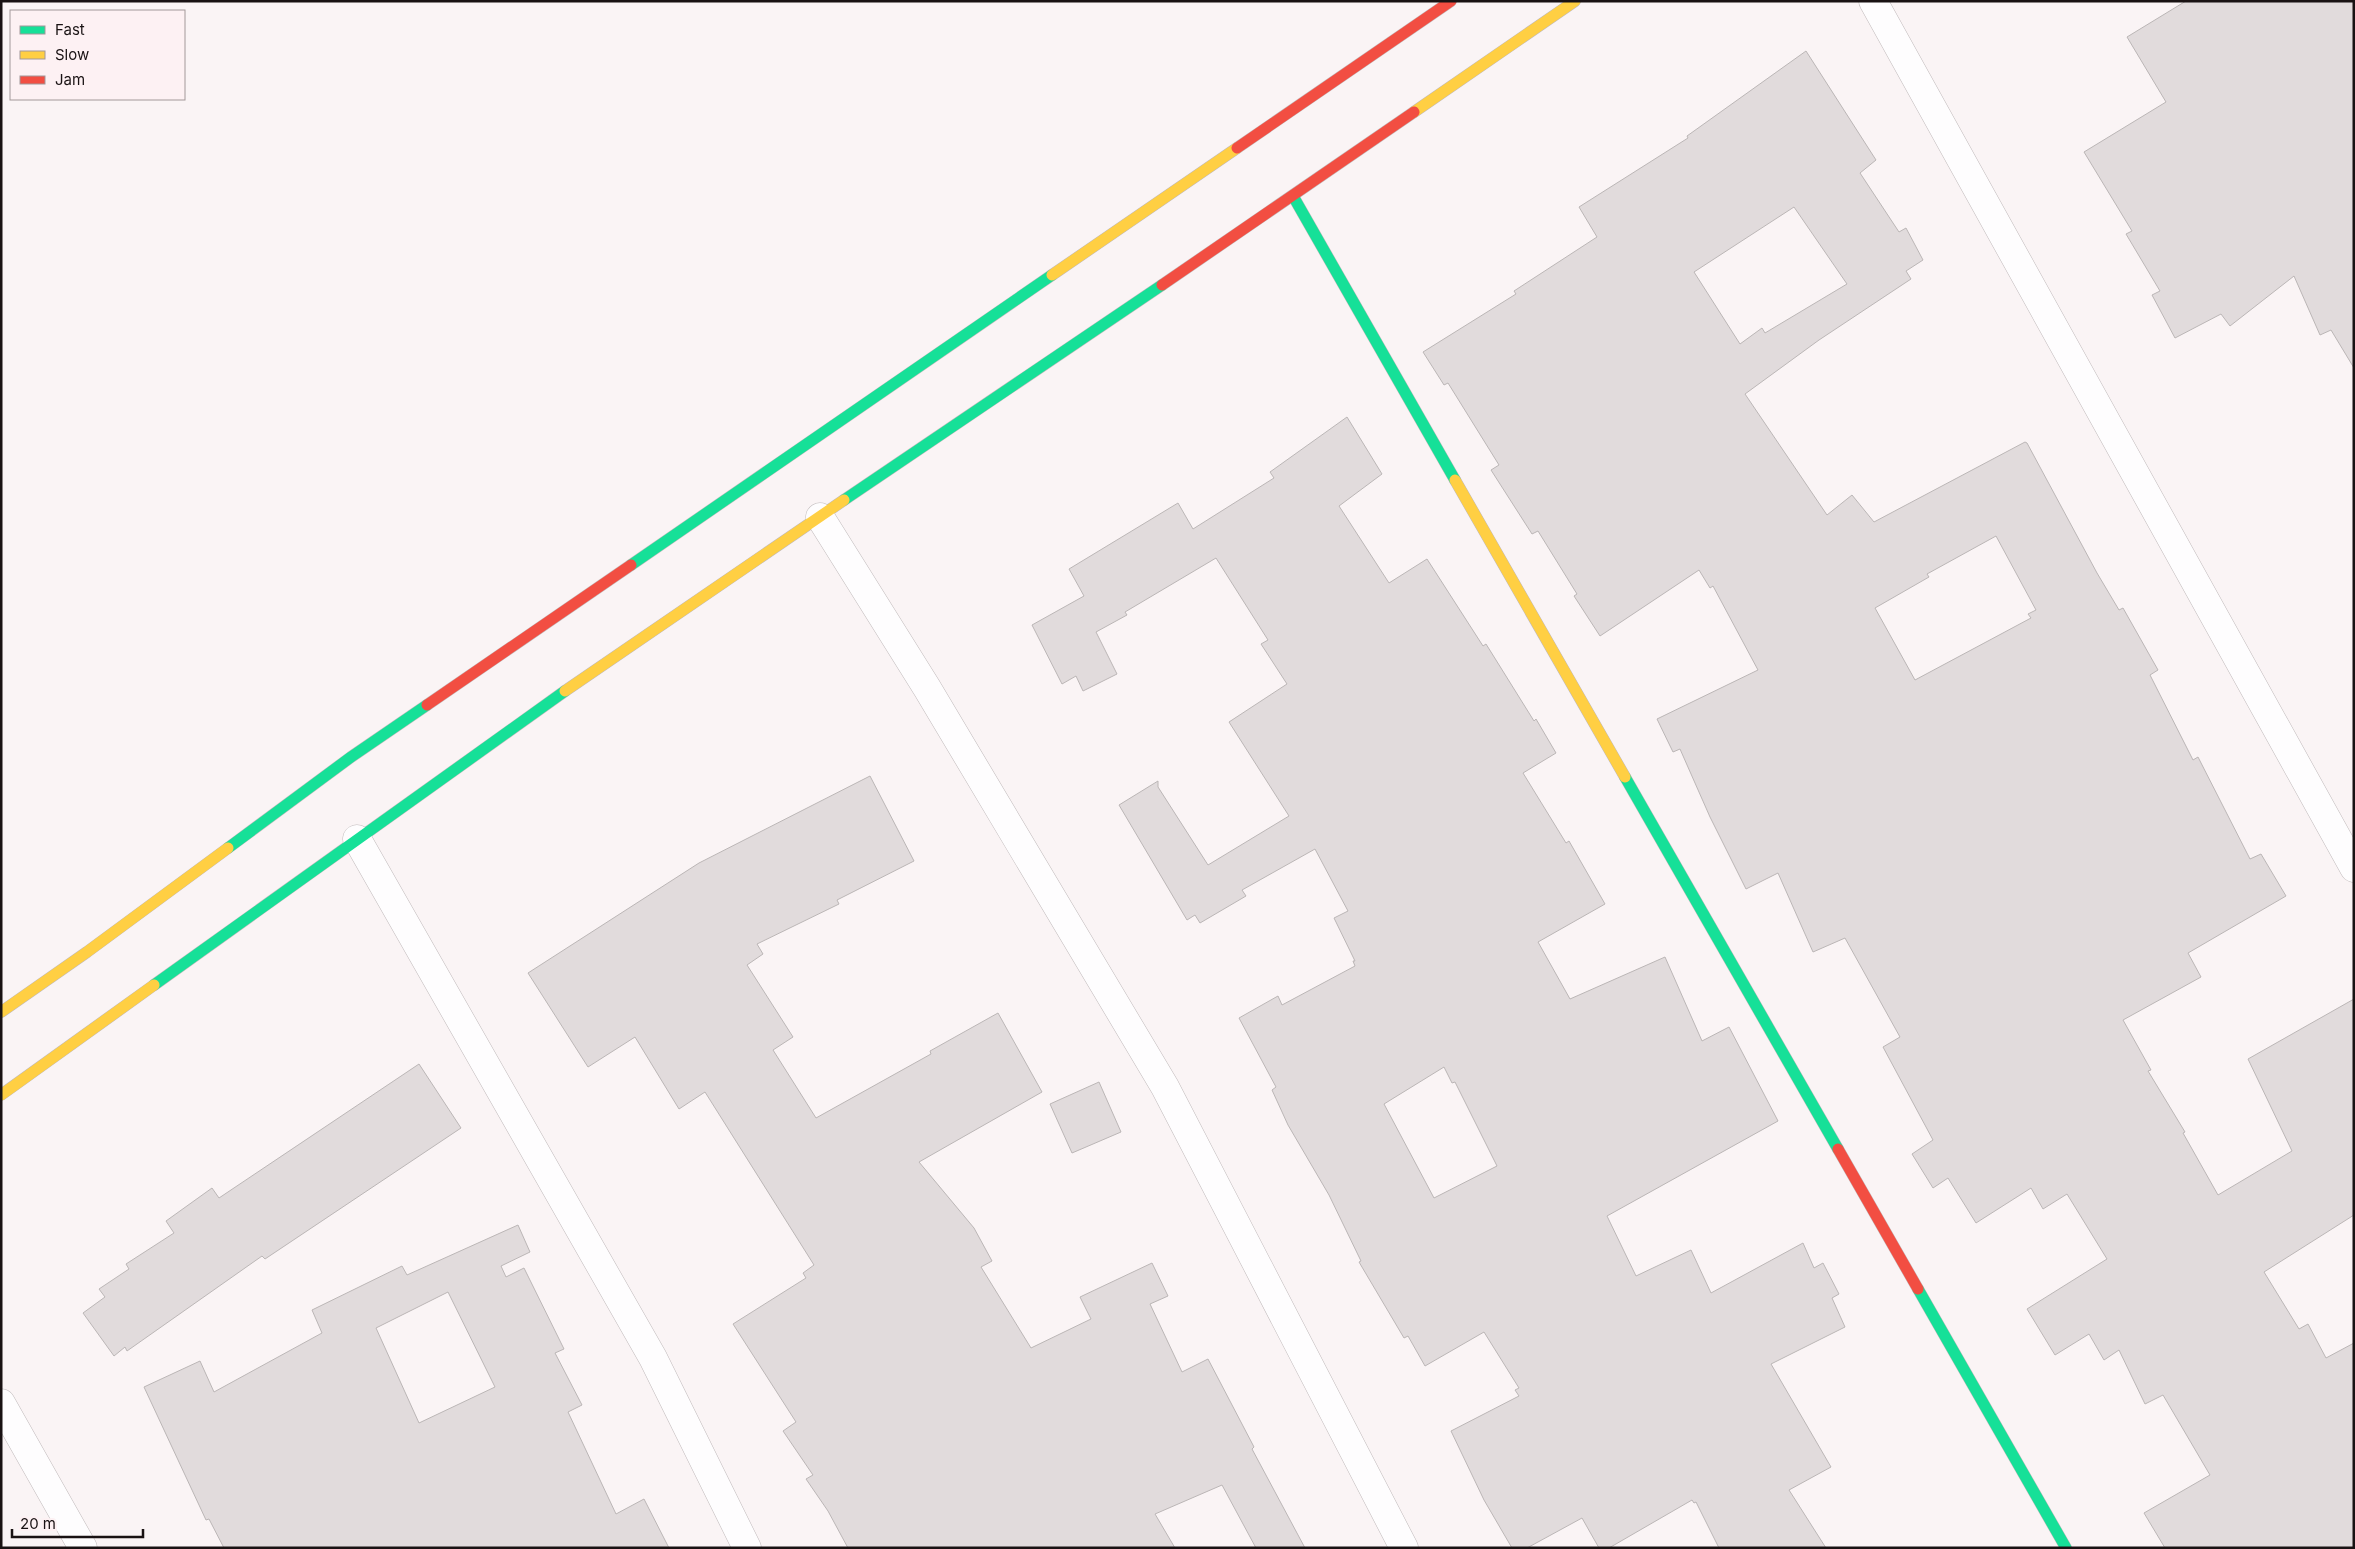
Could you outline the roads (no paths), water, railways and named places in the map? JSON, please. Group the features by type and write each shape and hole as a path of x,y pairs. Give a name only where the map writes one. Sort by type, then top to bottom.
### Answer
{"main road":[{"path":"1,1012 87,952 351,757 1450,1"},
{"path":"1,1095 609,659 1293,196 1576,1"},
{"path":"1293,196 2066,1548"}],"street":[{"path":"1873,1 2354,868"},
{"path":"820,517 926,688 1165,1087 1404,1548"},
{"path":"357,838 653,1358 746,1548"},
{"path":"1,1403 83,1548"}]}
